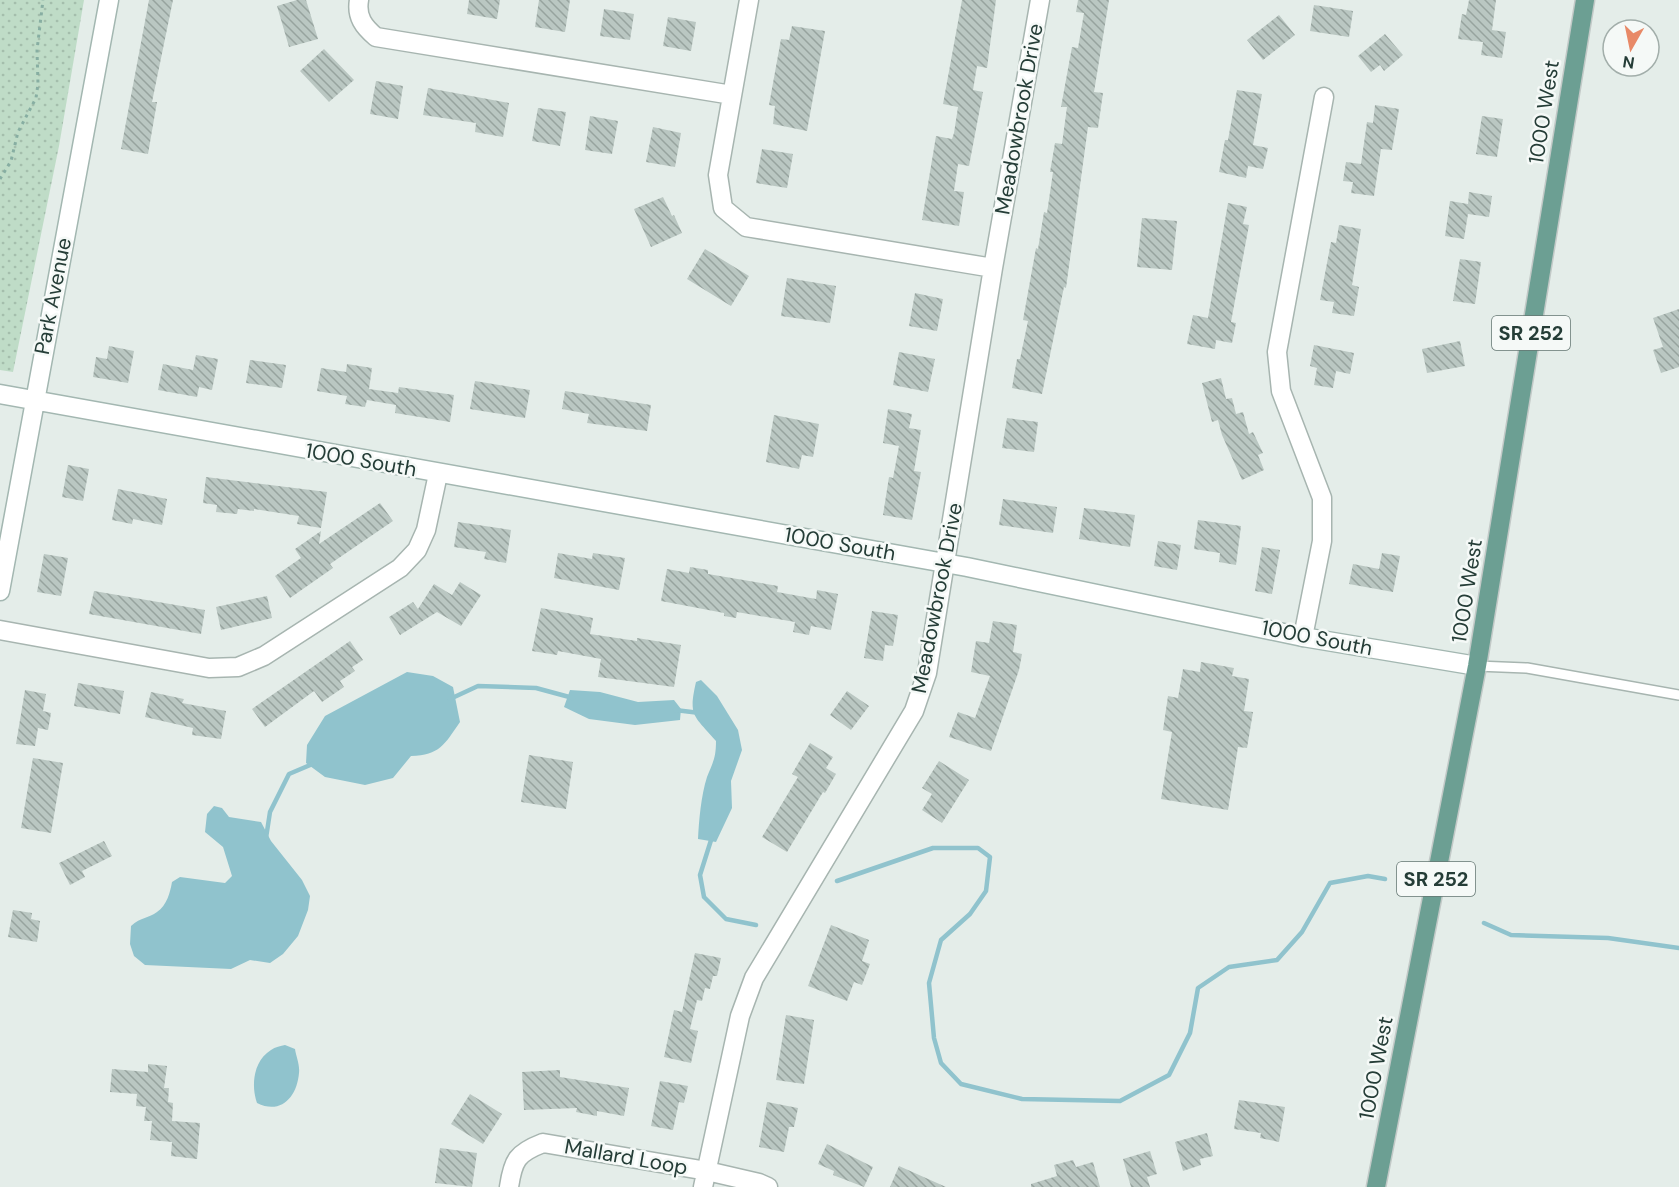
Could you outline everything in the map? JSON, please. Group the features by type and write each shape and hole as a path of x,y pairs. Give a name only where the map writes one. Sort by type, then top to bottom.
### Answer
{"main road":[{"name":"1000 West","path":"1376,1187 1477,666 1585,0"}],"street":[{"name":"Park Avenue","path":"0,591 109,0"},
{"path":"359,0 357,9 363,26 376,37 732,95"},
{"path":"749,0 718,175 723,208 746,227 993,268"},
{"name":"Meadowbrook Drive","path":"705,1179 740,1016 754,978 914,711 927,673 993,268 1040,0"},
{"path":"1303,637 1322,541 1322,498 1281,391 1277,352 1324,96"},
{"name":"1000 South","path":"0,394 946,563 1303,637 1477,666"},
{"path":"0,630 208,668 238,667 264,656 400,568 417,550 426,530 438,474"},
{"name":"Mallard Loop","path":"509,1187 512,1166 525,1149 543,1143 705,1179 768,1187"}],"lane":[{"name":"1000 South","path":"1477,666 1527,668 1679,695"}],"path":[{"path":"0,179 11,161 18,132 36,98 37,50 43,0"}],"green space":[{"path":"0,0 84,0 59,146 13,372 0,370"}],"water":[{"path":"407,672 433,676 453,687 460,722 440,747 429,754 411,756 393,778 365,785 325,777 306,763 307,745 325,716"},
{"path":"701,680 717,696 738,730 742,750 731,781 732,808 716,842 698,839 703,792 715,756 716,741 698,720 693,709 696,682"},
{"path":"570,690 600,692 638,702 674,700 681,709 680,720 635,725 589,719 564,707"},
{"path":"214,806 222,808 229,817 261,822 271,841 302,880 310,896 308,910 298,936 283,954 270,963 250,960 231,969 145,965 134,956 130,944 131,926 154,914 163,906 168,898 172,882 180,877 225,883 232,876 223,847 205,832 207,814"},
{"path":"285,1045 295,1049 298,1061 299,1073 295,1090 286,1102 280,1105 273,1107 257,1103 254,1082 257,1067 265,1055 274,1048"}],"building":[{"path":"149,0 173,0 152,102 157,102 148,154 121,149"},
{"path":"297,0 306,0 318,39 289,47 277,6"},
{"path":"469,0 500,0 497,19 467,14"},
{"path":"539,0 570,0 565,32 535,27"},
{"path":"962,0 996,0 987,68 977,66 973,90 983,92 969,166 958,164 954,191 964,192 959,226 922,220 936,136 952,139 954,133 958,107 943,104"},
{"path":"1078,0 1109,0 1094,92 1103,93 1098,128 1088,127 1066,288 1064,287 1042,394 1012,388 1017,359 1020,359 1028,321 1023,320 1036,248 1038,249 1044,212 1047,213 1055,143 1062,144 1067,107 1061,107 1072,47 1078,48 1084,13 1076,12"},
{"path":"1469,0 1496,0 1492,30 1506,32 1502,58 1481,55 1483,42 1458,39 1462,14 1466,15"},
{"path":"1314,5 1353,11 1349,37 1310,31"},
{"path":"604,9 634,14 630,40 600,36"},
{"path":"1279,15 1295,35 1263,60 1247,40"},
{"path":"668,17 696,22 691,51 663,46"},
{"path":"792,26 825,31 807,131 773,124 775,106 769,105 781,39 789,40"},
{"path":"1385,34 1403,55 1384,71 1380,65 1371,72 1358,56"},
{"path":"324,49 354,80 329,102 300,71"},
{"path":"376,81 403,86 398,119 370,114"},
{"path":"428,88 509,103 503,137 475,132 476,123 423,115"},
{"path":"1237,90 1262,94 1253,145 1268,148 1263,169 1248,166 1246,178 1219,172 1225,140 1228,140"},
{"path":"1375,105 1399,109 1392,150 1381,149 1374,196 1351,193 1353,182 1343,181 1346,162 1361,164 1367,122 1373,123"},
{"path":"538,108 566,112 560,146 532,141"},
{"path":"590,116 618,121 612,154 585,150"},
{"path":"1482,116 1503,119 1497,157 1476,154"},
{"path":"653,127 681,133 675,167 646,162"},
{"path":"762,149 793,154 787,188 756,183"},
{"path":"1469,192 1492,196 1489,217 1468,214 1464,239 1445,236 1450,201 1468,204"},
{"path":"663,197 682,233 651,247 634,209"},
{"path":"1228,203 1247,207 1243,224 1249,225 1231,322 1236,323 1232,343 1216,340 1215,349 1187,344 1193,315 1208,318"},
{"path":"1142,218 1177,221 1172,270 1137,267"},
{"path":"1339,225 1361,229 1352,285 1359,287 1354,316 1332,313 1334,302 1320,300 1331,242 1336,243"},
{"path":"705,249 749,276 731,306 687,279"},
{"path":"1460,259 1481,262 1475,304 1453,301"},
{"path":"787,278 836,286 830,323 781,316"},
{"path":"915,293 943,299 937,331 909,326"},
{"path":"1679,309 1679,367 1661,373 1653,350 1663,347 1653,318"},
{"path":"1460,341 1465,366 1427,373 1422,349"},
{"path":"1314,345 1354,353 1350,374 1336,371 1333,388 1314,385 1317,368 1310,366"},
{"path":"109,346 134,351 128,383 93,377 96,357 107,359"},
{"path":"899,352 935,359 928,392 893,385"},
{"path":"196,355 218,359 212,390 199,387 197,397 158,390 163,364 193,370"},
{"path":"250,360 286,365 282,388 246,383"},
{"path":"347,364 372,368 369,389 398,393 399,387 454,395 450,422 395,413 396,405 367,400 365,407 345,404 347,396 317,391 321,368 346,372"},
{"path":"1221,378 1226,399 1232,398 1236,414 1243,412 1249,434 1253,432 1263,453 1258,455 1264,470 1242,480 1222,435 1218,420 1212,422 1202,383"},
{"path":"475,381 530,390 525,418 470,409"},
{"path":"565,391 651,405 647,431 587,423 589,414 562,409"},
{"path":"888,409 912,414 909,428 921,430 914,471 921,472 912,520 883,515 889,477 893,478 899,446 883,443"},
{"path":"774,415 819,424 813,457 802,455 799,469 766,462"},
{"path":"1007,418 1038,422 1034,452 1002,448"},
{"path":"68,465 89,469 83,501 62,497"},
{"path":"206,477 327,492 321,528 297,524 299,516 254,509 254,511 238,509 237,514 216,512 217,505 203,503"},
{"path":"118,489 167,499 162,525 133,519 132,524 112,520"},
{"path":"1003,499 1057,507 1053,533 999,525"},
{"path":"380,503 393,521 330,564 333,568 290,598 275,576 301,558 295,549 321,531 319,544"},
{"path":"1084,508 1135,515 1130,547 1079,539"},
{"path":"1198,520 1241,526 1236,565 1219,562 1220,553 1194,549"},
{"path":"458,522 511,530 506,563 484,559 486,552 454,547"},
{"path":"1158,541 1181,545 1177,570 1154,566"},
{"path":"1262,547 1280,550 1272,594 1255,591"},
{"path":"558,553 592,559 593,553 625,558 619,590 554,578"},
{"path":"1382,553 1400,556 1393,592 1349,584 1353,564 1379,569"},
{"path":"44,554 68,558 61,596 37,592"},
{"path":"690,567 708,570 708,574 778,586 777,592 816,599 817,590 838,594 831,630 811,626 809,635 793,632 795,622 737,612 736,618 724,616 724,613 661,601 667,569 689,573"},
{"path":"460,582 481,595 461,626 437,612 400,635 389,617 413,602 418,609 434,584 452,595"},
{"path":"94,591 205,610 201,634 89,614"},
{"path":"267,596 272,618 221,630 216,607"},
{"path":"541,608 593,618 590,634 681,645 674,687 598,677 601,659 558,651 557,655 532,651"},
{"path":"872,611 898,615 893,646 885,645 883,661 864,658"},
{"path":"993,621 1017,625 1013,652 1022,654 1019,670 991,751 949,737 958,712 975,718 990,676 971,672 976,641 989,643"},
{"path":"350,641 363,660 352,667 355,671 340,681 344,687 322,702 314,691 265,727 252,709"},
{"path":"1201,662 1234,668 1232,676 1249,679 1244,711 1253,712 1247,748 1238,747 1228,810 1161,799 1172,732 1163,730 1168,696 1178,698 1183,669 1200,672"},
{"path":"78,683 124,691 120,714 74,706"},
{"path":"25,690 46,694 43,711 51,713 48,730 38,728 35,746 16,744"},
{"path":"847,691 869,706 851,730 830,715"},
{"path":"151,692 184,699 182,703 226,711 221,739 192,735 193,728 145,717"},
{"path":"810,743 833,757 826,768 836,774 787,852 762,837 798,777 792,774"},
{"path":"529,755 573,762 566,809 521,802"},
{"path":"33,758 63,763 51,833 21,828"},
{"path":"939,761 969,780 942,823 922,810 932,794 922,788"},
{"path":"104,841 112,856 82,871 85,877 70,885 59,863"},
{"path":"13,910 32,913 31,919 40,921 37,942 8,937"},
{"path":"831,925 869,940 862,961 870,964 862,985 854,982 847,1001 808,986"},
{"path":"695,953 721,958 717,976 713,976 710,989 705,988 702,1001 697,1000 690,1029 698,1031 691,1063 664,1057 674,1010 682,1012"},
{"path":"786,1015 814,1020 804,1084 776,1080"},
{"path":"148,1064 167,1066 164,1088 169,1088 168,1102 173,1103 172,1121 200,1123 197,1159 171,1156 172,1142 150,1140 152,1121 144,1121 146,1107 136,1106 137,1094 110,1092 112,1069 148,1072"},
{"path":"560,1070 560,1077 629,1088 624,1116 597,1111 597,1116 576,1112 577,1108 524,1110 522,1072"},
{"path":"660,1081 688,1086 684,1103 679,1102 673,1130 651,1126"},
{"path":"470,1094 502,1114 483,1144 451,1124"},
{"path":"1239,1100 1285,1107 1279,1142 1260,1138 1261,1133 1234,1129"},
{"path":"767,1102 798,1108 794,1127 789,1127 784,1152 759,1147"},
{"path":"1207,1133 1213,1156 1200,1159 1201,1165 1183,1171 1175,1142"},
{"path":"827,1144 873,1167 864,1187 833,1175 834,1171 818,1164"},
{"path":"440,1148 477,1153 472,1187 435,1183"},
{"path":"1150,1151 1157,1174 1147,1177 1150,1187 1131,1187 1123,1159"},
{"path":"1073,1160 1076,1167 1093,1162 1100,1187 1031,1187 1031,1184 1057,1176 1054,1165"},
{"path":"899,1166 946,1187 890,1187"}],"waterway":[{"path":"450,699 478,686 536,688 573,698"},
{"path":"675,710 700,713"},
{"path":"266,838 270,812 289,774 315,763"},
{"path":"712,837 700,875 704,897 726,919 756,925"},
{"path":"837,881 933,848 978,848 990,857 986,891 970,914 941,940 929,983 934,1038 941,1063 961,1084 1022,1099 1120,1101 1169,1075 1190,1033 1198,988 1229,967 1277,960 1302,932 1330,883 1368,876 1385,879"},
{"path":"1484,923 1511,935 1608,938 1679,948"}]}
